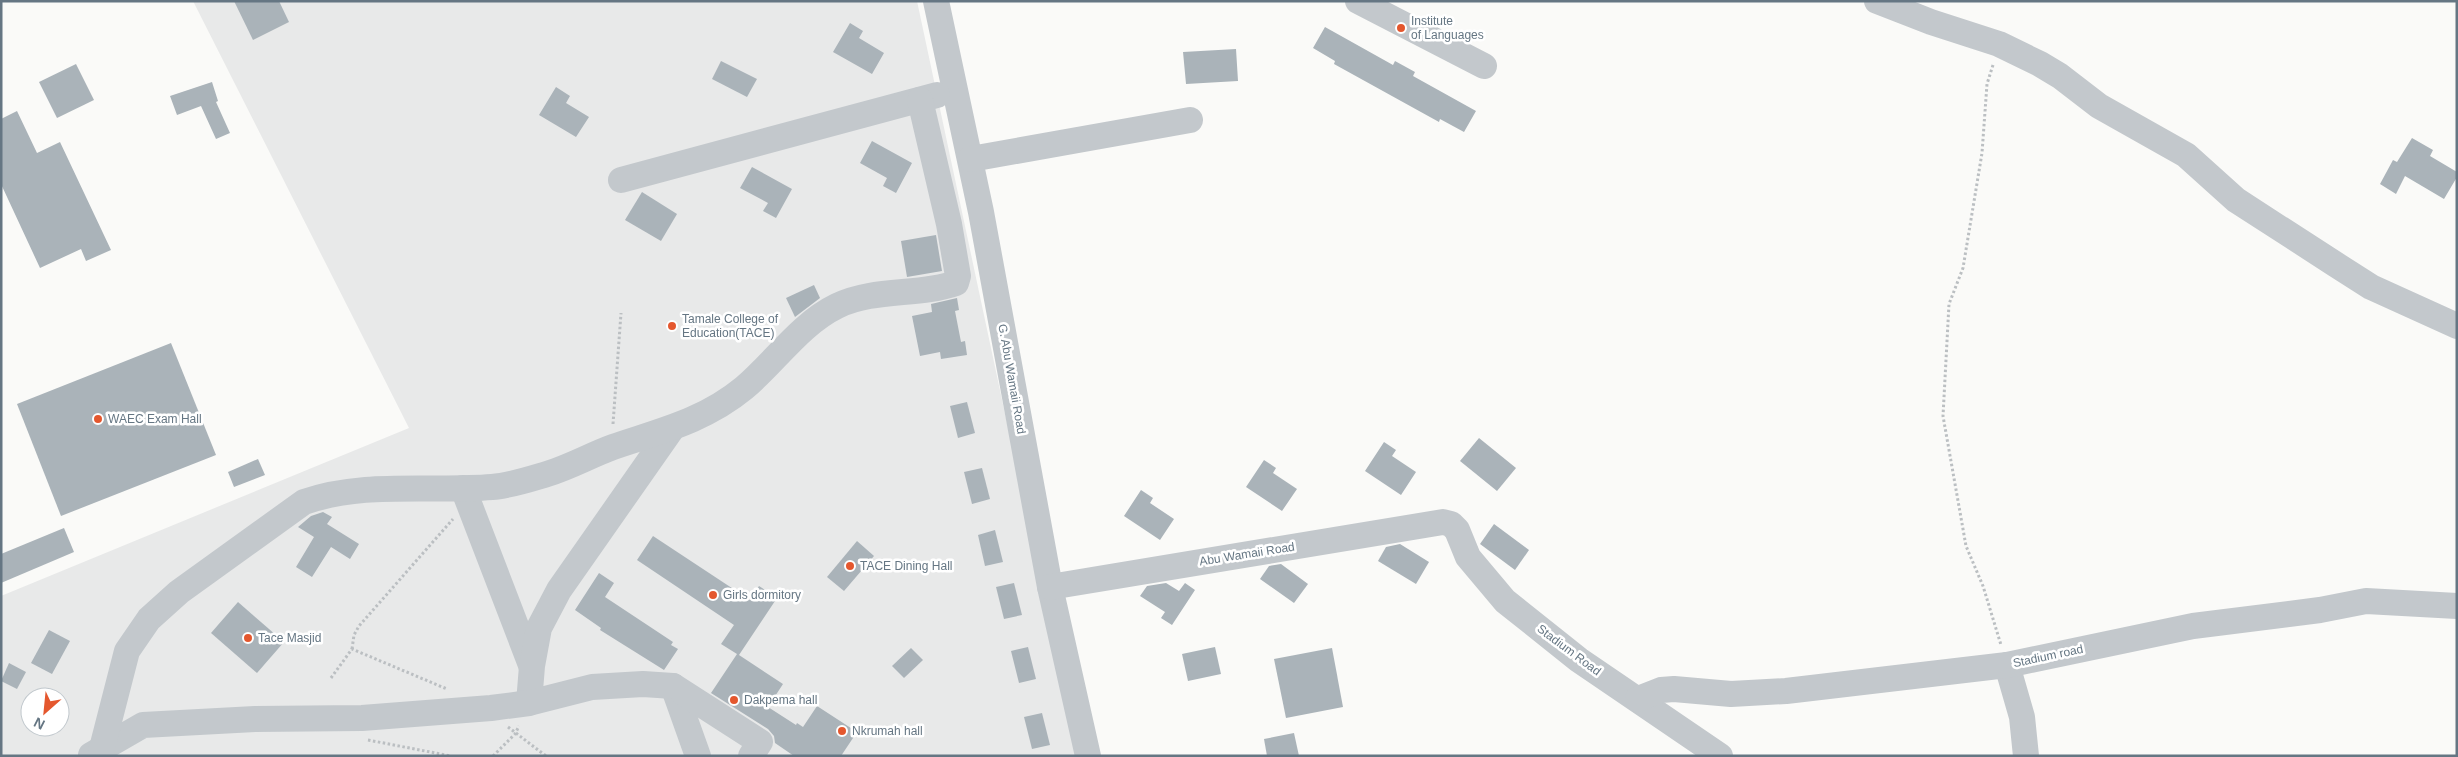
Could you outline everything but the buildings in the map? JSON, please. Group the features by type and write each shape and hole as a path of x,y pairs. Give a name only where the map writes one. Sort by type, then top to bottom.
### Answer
{"street":[{"name":"G. Abu Wamaii Road","path":"936,1 971,159 1050,586 1088,756"},
{"path":"1358,1 1484,66"},
{"path":"1877,1 1999,44 2040,64 2060,76 2099,106 2186,154 2254,213 2371,287 2457,326"},
{"path":"621,180 955,90"},
{"path":"97,754 127,651 149,619 179,592 304,502 332,495 393,487 466,495 547,474 612,447 670,430 694,420 743,389 804,330 838,306 861,298 956,283 958,276 949,224 920,100"},
{"path":"971,159 1190,120"},
{"path":"529,703 532,666 539,628 559,590 670,430"},
{"path":"466,495 532,666"},
{"name":"Abu Wamaii Road","path":"1050,586 1443,522"},
{"name":"Stadium Road","path":"1443,522 1450,524 1457,530 1468,557 1505,601 1579,660 1720,756"},
{"name":"Stadium road","path":"1638,699 1660,690 1674,689 1731,694 1786,691 2007,665 2192,626 2320,610 2366,601 2457,606"},
{"path":"2007,665 2022,717 2026,756"},
{"path":"97,754 143,725 362,718 529,703 592,687 643,684 673,686 760,742 751,756"},
{"path":"673,686 698,756"}],"path":[{"path":"1999,44 1987,84 1982,153 1964,268 1949,304 1943,416 1966,546 1983,586 2007,665"},
{"path":"612,447 621,312"},
{"path":"352,649 354,635 360,626 466,495"},
{"path":"493,756 515,734 529,703"}],"shaded area":[{"name":"Tamale College of Education(TACE)","path":"193,1 917,1 1078,756 1,756 1,596 409,428"}],"place":[{"name":"Institute of Languages","path":"1401,28"},
{"name":"Tamale College of Education(TACE)","path":"672,326"},
{"name":"WAEC Exam Hall","path":"98,419"},
{"name":"TACE Dining Hall","path":"850,566"},
{"name":"Girls dormitory","path":"713,595"},
{"name":"Tace Masjid","path":"248,638"},
{"name":"Dakpema hall","path":"734,700"},
{"name":"Nkrumah hall","path":"842,731"}]}
